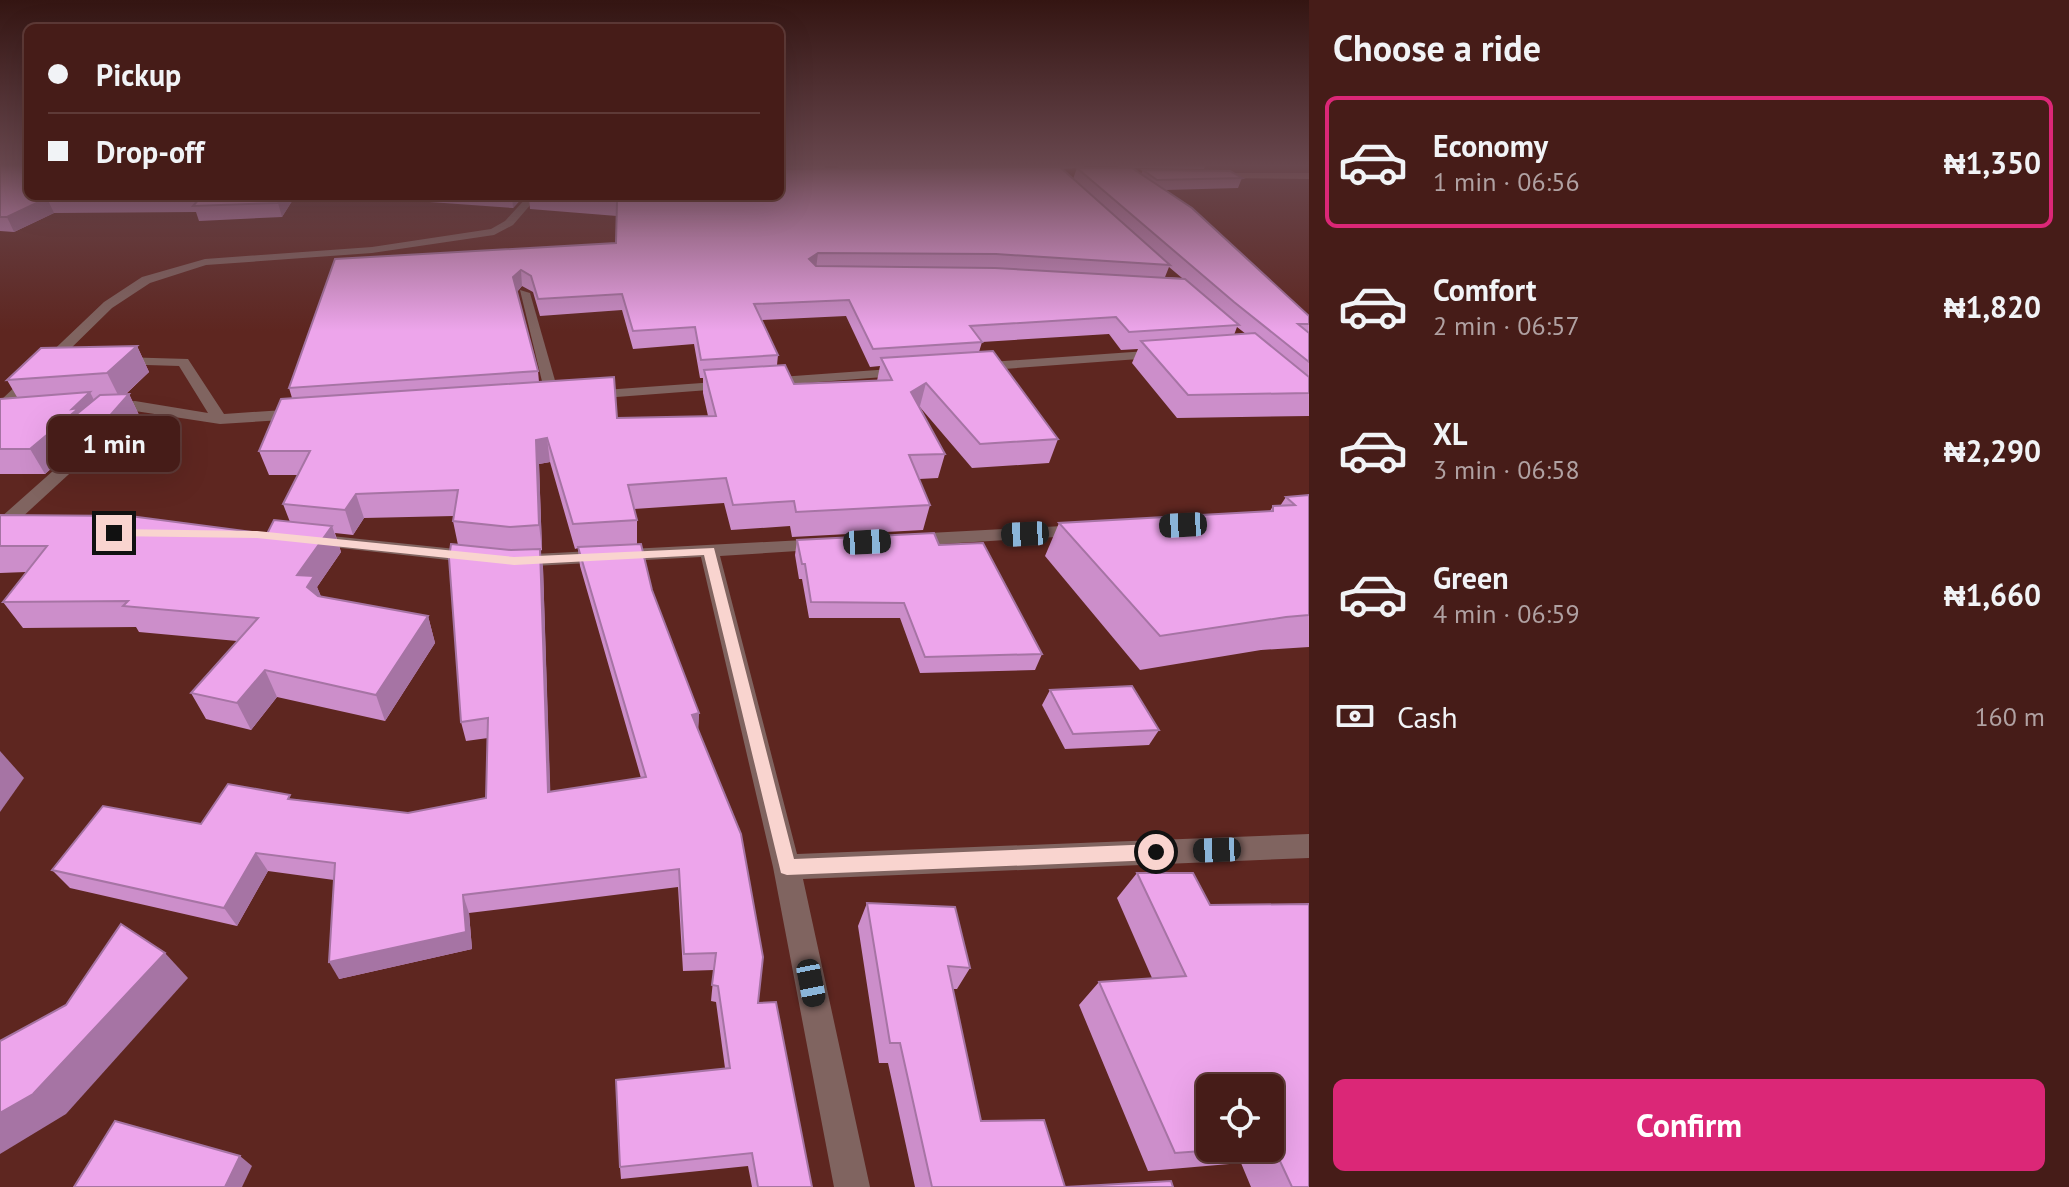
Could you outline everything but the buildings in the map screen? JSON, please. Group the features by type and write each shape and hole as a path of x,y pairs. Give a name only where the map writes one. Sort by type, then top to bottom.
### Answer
{"street":[{"path":"0,406 108,305 146,280 205,262 372,250 494,232 511,220"},
{"path":"524,293 545,398 916,372"},
{"path":"964,368 1169,353"},
{"path":"51,360 80,361"},
{"path":"109,361 183,362 220,419"},
{"path":"0,530 135,406"},
{"path":"90,409 135,406 220,419 315,413"},
{"path":"899,541 1104,529"},
{"path":"0,530 30,532"},
{"path":"287,538 514,561 836,544"},
{"path":"709,551 787,867 852,1187"},
{"path":"787,867 1309,846"}],"route":[{"path":"114,533 257,534 514,561 709,551 787,867 1156,852"}]}
